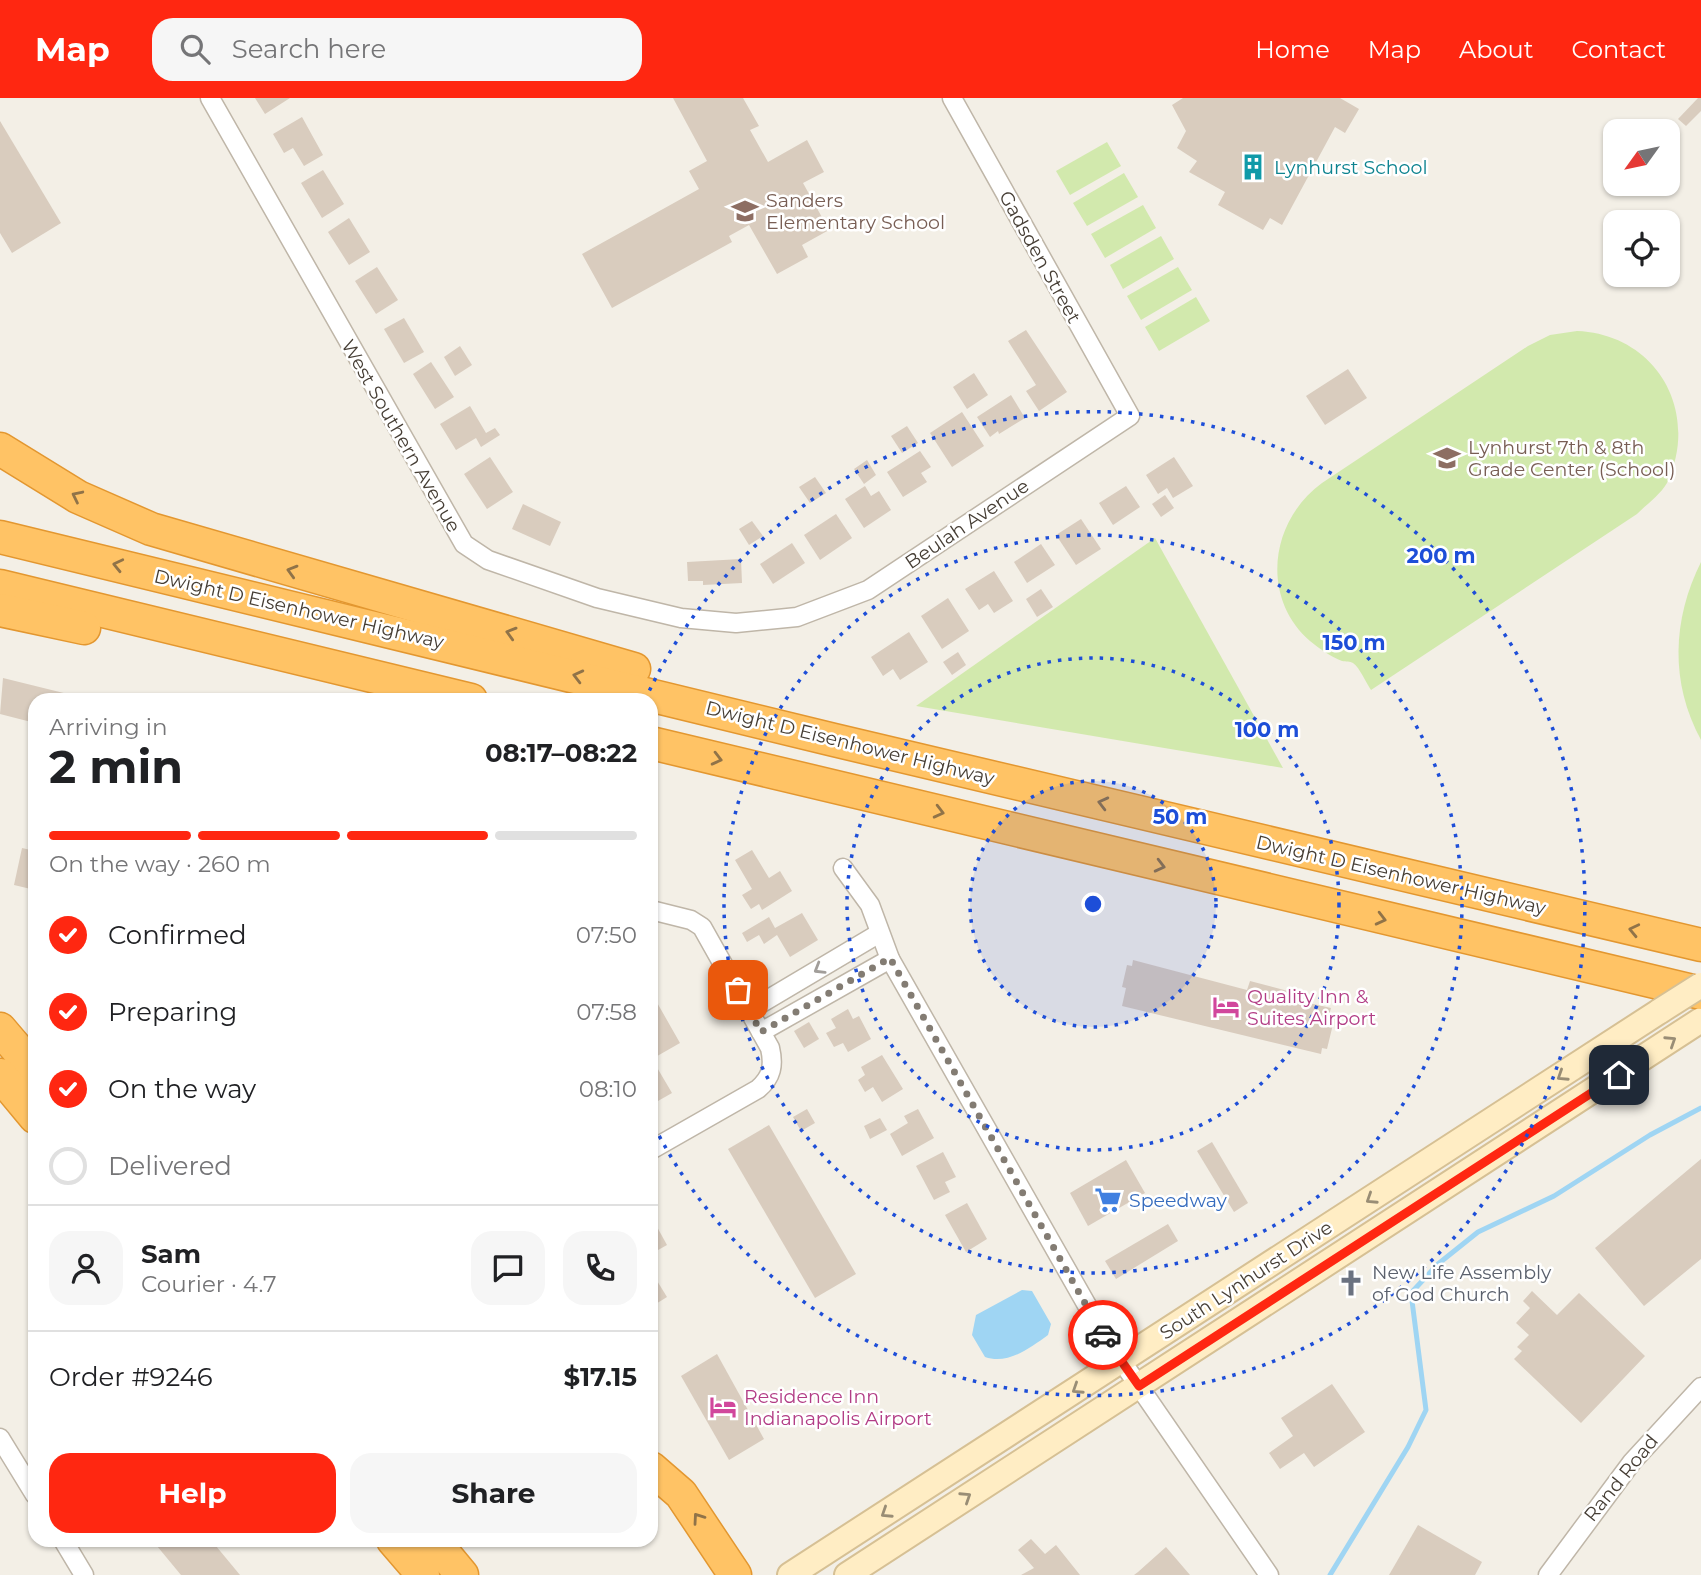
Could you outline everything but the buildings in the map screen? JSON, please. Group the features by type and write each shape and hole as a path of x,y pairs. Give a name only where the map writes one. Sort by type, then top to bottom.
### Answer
{"highway":[{"path":"0,449 78,497 192,543 599,658 670,680 834,740"},
{"name":"Dwight D Eisenhower Highway","path":"0,537 641,693"},
{"path":"0,586 442,693"},
{"path":"0,610 252,666 371,676"},
{"name":"Dwight D Eisenhower Highway","path":"658,697 1701,945"},
{"path":"658,745 1701,993"},
{"path":"0,1028 28,1053"},
{"path":"0,1028 28,1062"},
{"path":"0,1075 28,1109"},
{"path":"0,1084 28,1111"},
{"path":"658,1474 681,1494 717,1543 735,1575"},
{"path":"399,1547 423,1575"},
{"path":"439,1547 462,1575"}],"main road":[{"name":"South Lynhurst Drive","path":"790,1575 1701,985"},
{"name":"South Lynhurst Drive","path":"847,1575 1701,1020"}],"street":[{"name":"West Southern Avenue","path":"210,98 456,533 469,548 488,560 597,598 681,618 736,624 797,617"},
{"name":"Gadsden Street","path":"952,98 1130,416"},
{"name":"Beulah Avenue","path":"797,617 868,590 1130,416"},
{"path":"843,868 870,905 878,934 890,958 1014,1175 1054,1252 1121,1361 1269,1575"},
{"path":"658,912 698,923 750,1010 770,1048 773,1062 766,1082 658,1146"},
{"path":"750,1010 878,934"},
{"path":"761,1032 890,958"},
{"name":"Rand Road","path":"1548,1575 1608,1493 1701,1387"},
{"path":"0,1438 28,1484"},
{"path":"66,1547 84,1575"}],"green space":[{"path":"1107,142 1121,166 1070,195 1056,171"},
{"path":"1124,173 1138,197 1087,226 1073,203"},
{"path":"1143,205 1156,228 1105,258 1091,234"},
{"path":"1161,236 1174,259 1123,289 1110,265"},
{"path":"1178,267 1192,290 1141,320 1127,296"},
{"path":"1196,297 1210,321 1159,351 1145,327"},
{"path":"1577,331 1605,335 1629,346 1649,361 1664,381 1674,404 1678,429 1676,456 1667,483 1637,514 1371,690 1353,663 1334,657 1310,641 1294,623 1283,603 1278,582 1278,560 1282,538 1291,518 1305,499 1322,483 1528,346 1550,335"},
{"path":"1155,538 1283,768 916,706"},
{"path":"1701,562 1701,740 1684,696 1678,651 1684,606"}],"water":[{"path":"1022,1290 1032,1291 1051,1324 1048,1335 1010,1357 985,1357 972,1335 976,1315"}],"waterway":[{"path":"1330,1575 1408,1447 1426,1410 1411,1293 1438,1264 1478,1232 1554,1196 1650,1135 1701,1108"}],"way so far":[{"path":"738,990 761,1032 890,958 1103,1335"}],"place":[{"name":"Lynhurst School","path":"1253,167"},
{"name":"Sanders Elementary School","path":"745,211"},
{"name":"Lynhurst 7th & 8th Grade Center (School)","path":"1447,458"},
{"name":"Quality Inn & Suites Airport","path":"1226,1007"},
{"name":"Speedway","path":"1108,1200"},
{"name":"New Life Assembly of God Church","path":"1351,1283"},
{"name":"Residence Inn Indianapolis Airport","path":"723,1407"}],"route":[{"path":"1103,1335 1139,1386 1619,1075"}]}
